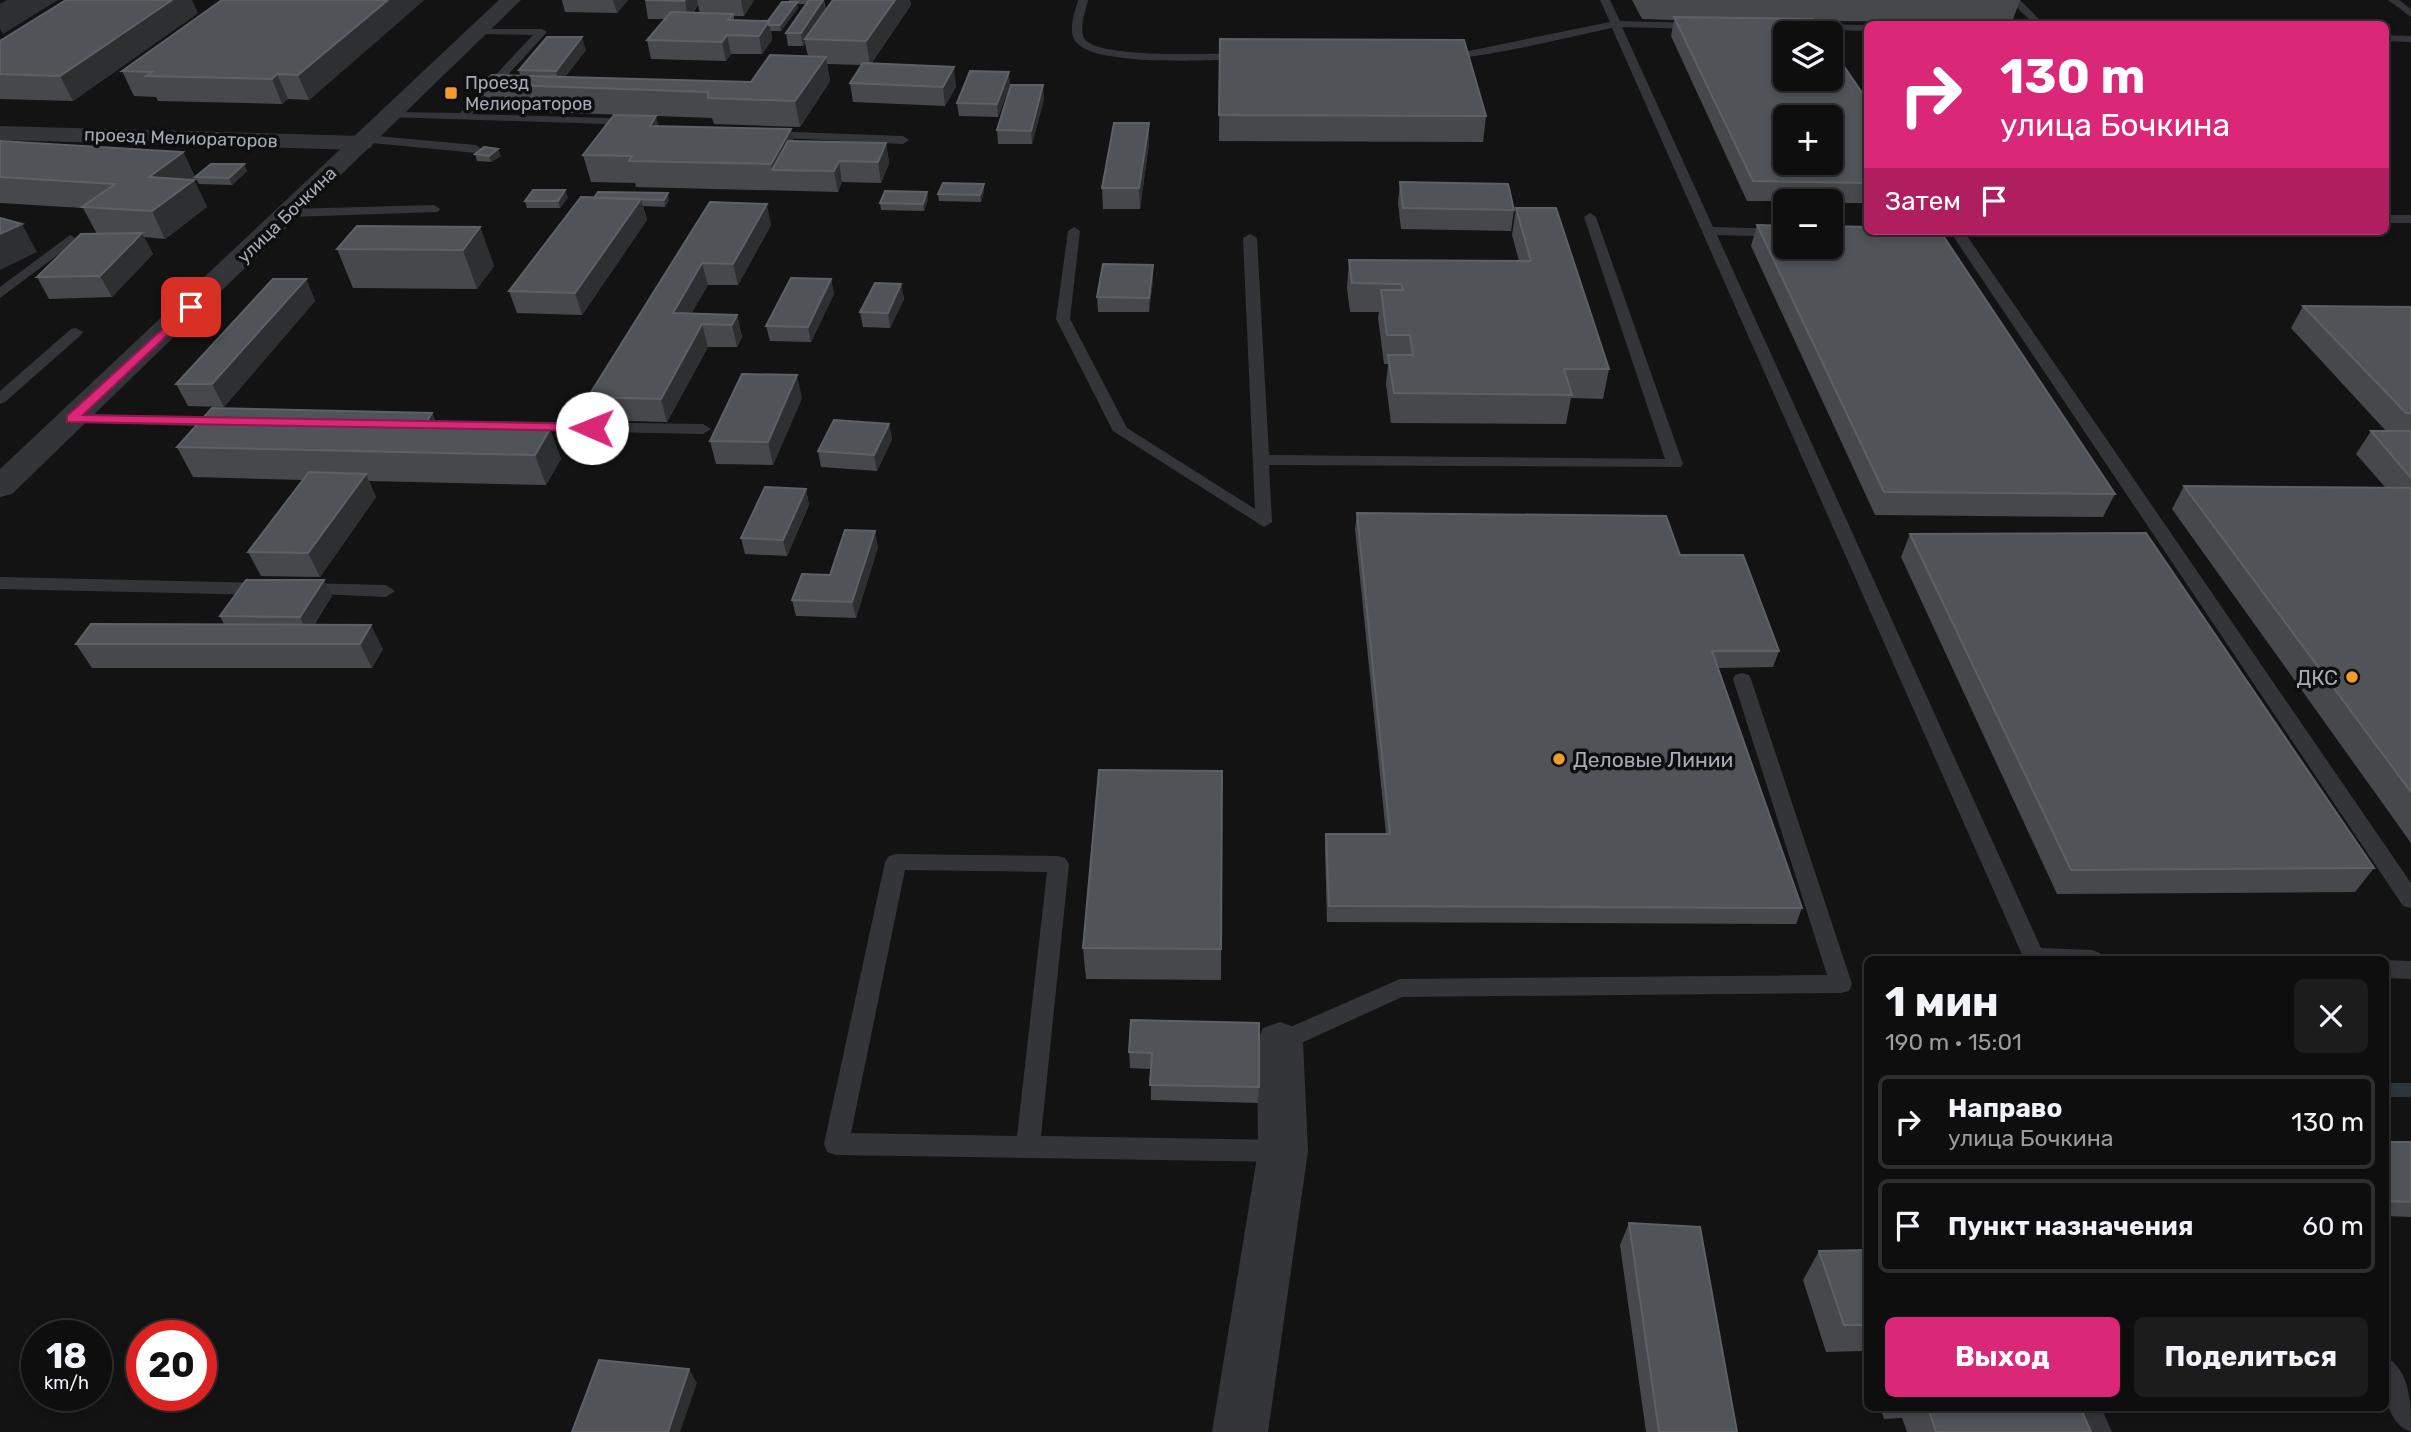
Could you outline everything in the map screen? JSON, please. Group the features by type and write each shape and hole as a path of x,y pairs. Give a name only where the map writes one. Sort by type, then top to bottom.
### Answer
{"street":[{"name":"улица Бочкина","path":"0,487 10,467 72,419 511,0"},
{"name":"проезд Мелиораторов","path":"0,133 364,141"},
{"path":"1240,1432 1283,1151 1280,1042"}],"lane":[{"path":"1083,0 1077,34 1082,44 1093,51 1123,55 1258,56"},
{"path":"1605,0 2034,956"},
{"path":"2014,0 2036,21"},
{"path":"2393,0 2411,14"},
{"path":"1433,57 1468,54 1615,24 1707,26"},
{"path":"1843,29 1864,28"},
{"path":"463,117 542,32 479,31"},
{"path":"2389,38 2411,39"},
{"path":"488,90 501,90"},
{"path":"392,115 639,122 632,131 646,131"},
{"path":"754,135 903,139"},
{"path":"364,141 476,149"},
{"path":"290,213 434,209"},
{"path":"1261,460 1675,464 1590,217"},
{"path":"2389,219 2411,219"},
{"path":"1074,231 1063,319 1121,431 1264,522 1250,238"},
{"path":"1708,231 1773,233"},
{"path":"1955,235 2411,900"},
{"path":"0,294 70,239"},
{"path":"0,399 76,332"},
{"path":"72,419 246,422"},
{"path":"398,424 703,429"},
{"path":"0,583 386,591"},
{"path":"1280,1042 1400,988 1841,984 1742,679"},
{"path":"1028,1147 1058,864 896,862 836,1144 1283,1151"},
{"path":"2389,969 2411,970"},
{"path":"2389,1378 2411,1418"},
{"path":"2089,1411 2098,1432"}],"building":[{"path":"66,0 172,0 60,76 0,74 0,41"},
{"path":"222,0 388,0 298,75 277,74 272,79 146,76 152,72 122,71"},
{"path":"809,0 823,0 801,33 786,33"},
{"path":"833,0 895,0 866,41 805,39"},
{"path":"782,2 797,2 780,25 769,25 768,21"},
{"path":"671,12 733,14 728,20 769,21 759,36 727,35 722,42 647,40"},
{"path":"1674,17 1813,19 1814,21 1773,21 1773,91 1843,91 1843,65 1864,96 1864,183 1753,181"},
{"path":"547,37 582,37 556,71 519,70"},
{"path":"1220,39 1464,40 1486,116 1219,115"},
{"path":"770,55 826,57 795,101 708,98 708,92 480,84 492,75 751,82"},
{"path":"863,63 954,67 943,87 850,83"},
{"path":"970,71 1009,72 997,104 957,103"},
{"path":"1011,85 1043,85 1031,131 997,130"},
{"path":"614,115 656,116 650,126 791,129 771,164 629,161 632,156 583,155"},
{"path":"1114,123 1149,123 1139,188 1102,188"},
{"path":"0,141 183,152 149,177 194,180 152,211 82,207 115,184 0,177"},
{"path":"788,141 886,143 878,162 839,161 834,171 772,170"},
{"path":"484,147 498,149 489,156 475,154"},
{"path":"211,164 244,164 229,178 195,177"},
{"path":"1400,182 1508,184 1514,210 1403,208"},
{"path":"943,183 984,184 980,195 938,194"},
{"path":"533,190 565,190 558,201 525,201"},
{"path":"885,191 927,192 923,204 880,203"},
{"path":"598,192 668,193 664,200 594,198"},
{"path":"581,197 641,199 575,293 509,291"},
{"path":"710,202 767,204 733,264 702,263 673,313 737,315 732,325 702,324 661,399 588,397"},
{"path":"1516,208 1556,208 1609,369 1564,369 1572,395 1394,393 1388,355 1413,355 1410,335 1387,335 1381,290 1403,290 1401,284 1352,283 1349,260 1531,261"},
{"path":"0,218 22,224 0,234"},
{"path":"1757,225 1773,226 1773,259"},
{"path":"357,226 480,227 463,250 337,249"},
{"path":"1843,226 1864,227 1864,235 1943,235 2115,494 1884,492 1773,259 1843,259"},
{"path":"142,233 100,276 37,277 81,234"},
{"path":"1103,264 1153,265 1149,298 1097,297"},
{"path":"791,278 831,279 808,327 766,326"},
{"path":"273,279 306,279 212,384 176,384"},
{"path":"875,283 901,284 888,313 860,312"},
{"path":"2303,306 2411,307 2411,413 2406,413"},
{"path":"742,374 797,375 768,442 710,441"},
{"path":"212,408 432,413 423,427 550,429 535,455 177,447"},
{"path":"834,420 889,424 874,455 818,451"},
{"path":"2371,431 2411,431 2411,478"},
{"path":"309,472 366,474 308,553 248,552"},
{"name":"ДКС","path":"2184,486 2411,488 2411,792"},
{"path":"765,487 806,489 783,540 741,538"},
{"name":"Деловые Линии","path":"1357,513 1666,516 1680,555 1743,555 1779,651 1712,651 1802,908 1329,906 1326,834 1390,834"},
{"path":"845,530 875,531 852,602 792,600 802,574 830,575"},
{"path":"2146,533 2374,868 2071,870 1910,534"},
{"path":"246,580 324,580 300,617 220,616"},
{"path":"91,624 371,625 360,644 76,644"},
{"path":"1099,770 1222,771 1221,949 1083,948"},
{"path":"1131,1020 1259,1023 1259,1087 1150,1085 1152,1053 1129,1052"},
{"path":"2389,1142 2411,1142 2411,1202 2389,1201"},
{"path":"1629,1223 1700,1227 1737,1432 1659,1432"},
{"path":"1864,1250 1864,1325 1844,1325 1819,1251"},
{"path":"599,1360 689,1369 668,1432 572,1432"},
{"path":"1929,1411 2082,1411 2091,1432 1936,1432"}],"waterway":[{"path":"2389,1090 2411,1090"}],"place":[{"name":"Проезд Мелиораторов","path":"451,93"},
{"name":"ДКС","path":"2352,677"},
{"name":"Деловые Линии","path":"1559,759"}],"route":[{"path":"191,307 72,419 592,428"}]}
